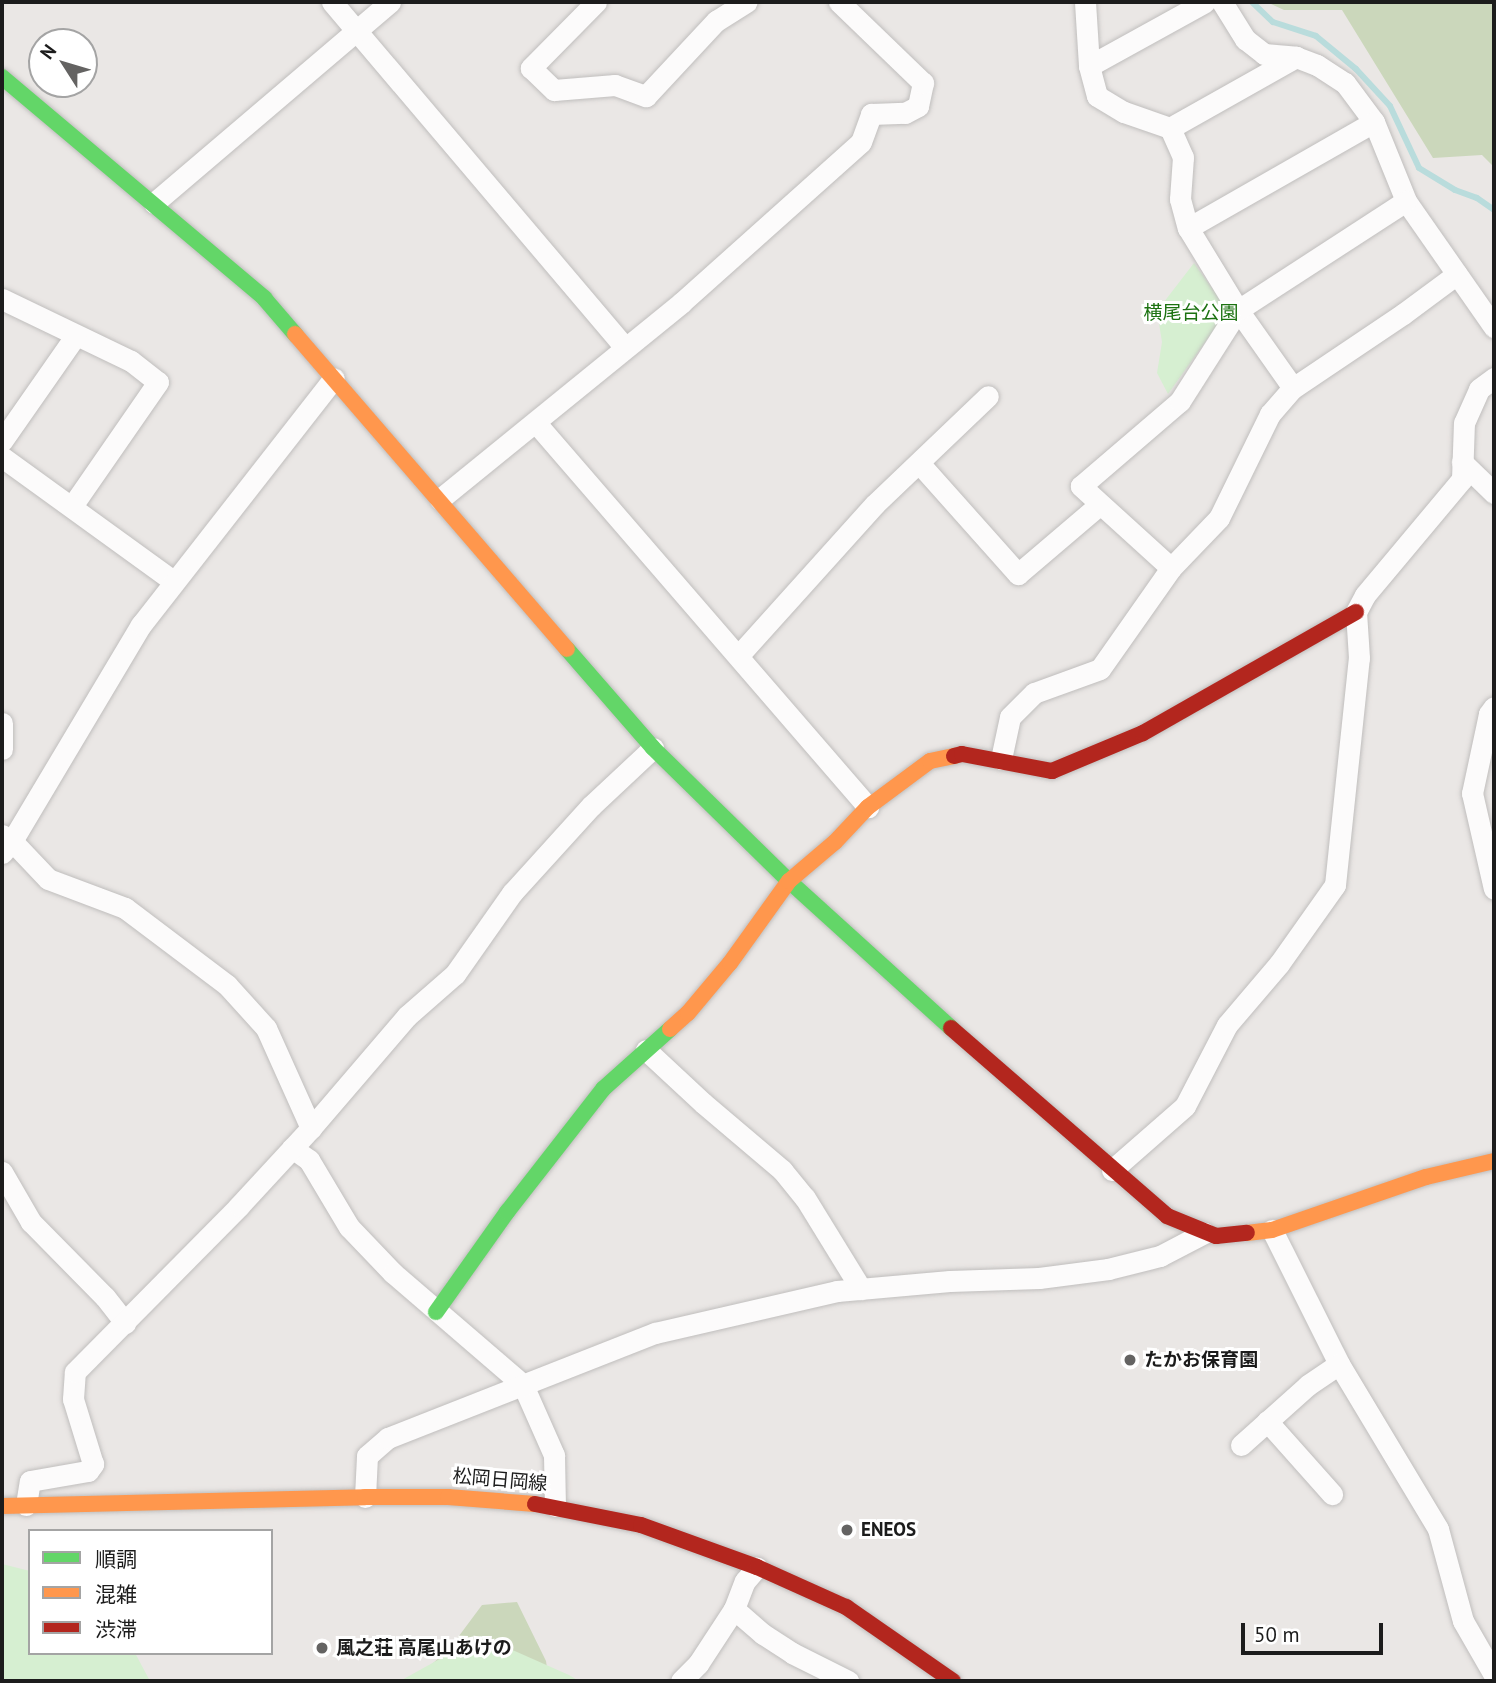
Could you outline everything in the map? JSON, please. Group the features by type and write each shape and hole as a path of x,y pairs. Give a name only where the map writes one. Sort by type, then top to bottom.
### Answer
{"street":[{"path":"332,2 625,348"},
{"path":"154,204 390,2"},
{"path":"596,2 531,68 554,90 615,85 646,96 716,21 746,2"},
{"path":"440,499 681,303 861,142 871,114 905,113 918,106 923,83 839,2"},
{"path":"1085,2 1089,66 1097,96 1124,112 1170,128 1183,157 1180,199 1188,228 1238,310 1293,387"},
{"path":"1089,66 1205,2"},
{"path":"1222,2 1245,39 1264,54 1296,57 1317,65 1345,83 1374,122 1406,201 1494,327"},
{"path":"1170,128 1296,57"},
{"path":"2,78 264,298 653,748 789,881 1167,1216 1216,1236 1272,1230 1426,1177 1494,1161"},
{"path":"1188,228 1374,122"},
{"path":"1171,568 1099,505 1082,486 1180,401 1238,310 1406,201"},
{"path":"1001,760 1010,717 1034,693 1100,669 1171,568 1219,518 1270,414 1293,387 1403,314 1457,274"},
{"path":"2,299 131,361 158,382 72,506"},
{"path":"2,441 76,335"},
{"path":"1112,1170 1185,1106 1227,1025 1279,964 1335,885 1359,658 1356,612 1365,595 1462,479 1464,423 1479,389 1494,377"},
{"path":"311,1128 266,1028 227,985 125,908 48,879 5,843 114,668 173,581 334,378"},
{"path":"740,655 875,504 988,396"},
{"path":"536,423 740,655 868,807"},
{"path":"2,457 173,581"},
{"path":"1462,462 1494,493"},
{"path":"919,463 1018,574 1099,505"},
{"path":"436,1312 561,1141 603,1089 688,1013 722,973 789,881 835,842 868,807 930,761 962,754 1052,771 1143,733 1346,615 1356,612"},
{"path":"1494,707 1489,714 1472,793 1494,889"},
{"path":"2,723 2,749"},
{"path":"26,1505 30,1481 88,1471 93,1464 73,1399 75,1372 311,1128 407,1016 455,974 512,893 591,806 653,748"},
{"path":"646,1050 782,1170 805,1198 861,1289"},
{"path":"292,1148 309,1160 349,1227 436,1312 523,1385 554,1455 555,1506"},
{"path":"2,1172 11,1206 105,1297 125,1323"},
{"path":"1272,1230 1339,1364 1438,1529 1463,1621 1494,1674 1491,1681"},
{"path":"365,1497 367,1456 381,1442 661,1331 837,1291 950,1281 1039,1278 1108,1269 1160,1256 1204,1233"},
{"path":"1241,1445 1308,1385 1339,1364"},
{"path":"1267,1421 1332,1494"},
{"name":"松岡日岡線","path":"2,1506 365,1497 448,1497 555,1506 652,1529 757,1567 846,1607 953,1681"},
{"path":"681,1681 698,1664 734,1609 745,1581 757,1567"},
{"path":"734,1609 792,1653 848,1681"}],"green space":[{"path":"1267,2 1494,2 1494,167 1482,155 1433,158 1342,10 1284,10"},
{"name":"横尾台公園","path":"1194,263 1222,302 1221,320 1168,394 1157,373 1162,342 1157,311"},
{"path":"2,1564 28,1570 28,1655 136,1655 150,1681 2,1681"},
{"path":"517,1602 546,1661 549,1681 413,1681 450,1648 482,1605"},
{"path":"481,1636 569,1675 579,1681 400,1681"}],"waterway":[{"path":"1252,2 1273,22 1316,36 1356,69 1390,106 1419,168 1455,190 1477,198 1494,210"}],"traffic: fast":[{"path":"2,77 264,298 295,334"},
{"path":"567,649 653,748 789,881 951,1028"},
{"path":"436,1312 507,1212 603,1089 670,1029"}],"traffic: slow":[{"path":"295,334 567,649"},
{"path":"670,1029 688,1013 730,963 789,881 835,842 868,807 930,761 954,756"},
{"path":"1247,1233 1272,1230 1426,1177 1494,1161"},
{"path":"2,1506 365,1497 448,1497 535,1504"}],"traffic: jam":[{"path":"954,756 962,754 1052,771 1143,733 1356,612"},
{"path":"951,1028 1167,1216 1216,1236 1247,1233"},
{"path":"535,1504 641,1525 757,1567 846,1607 953,1681"}],"place":[{"name":"たかお保育園","path":"1130,1360"},
{"name":"ENEOS","path":"847,1530"},
{"name":"風之荘 高尾山あけの","path":"322,1648"}]}
